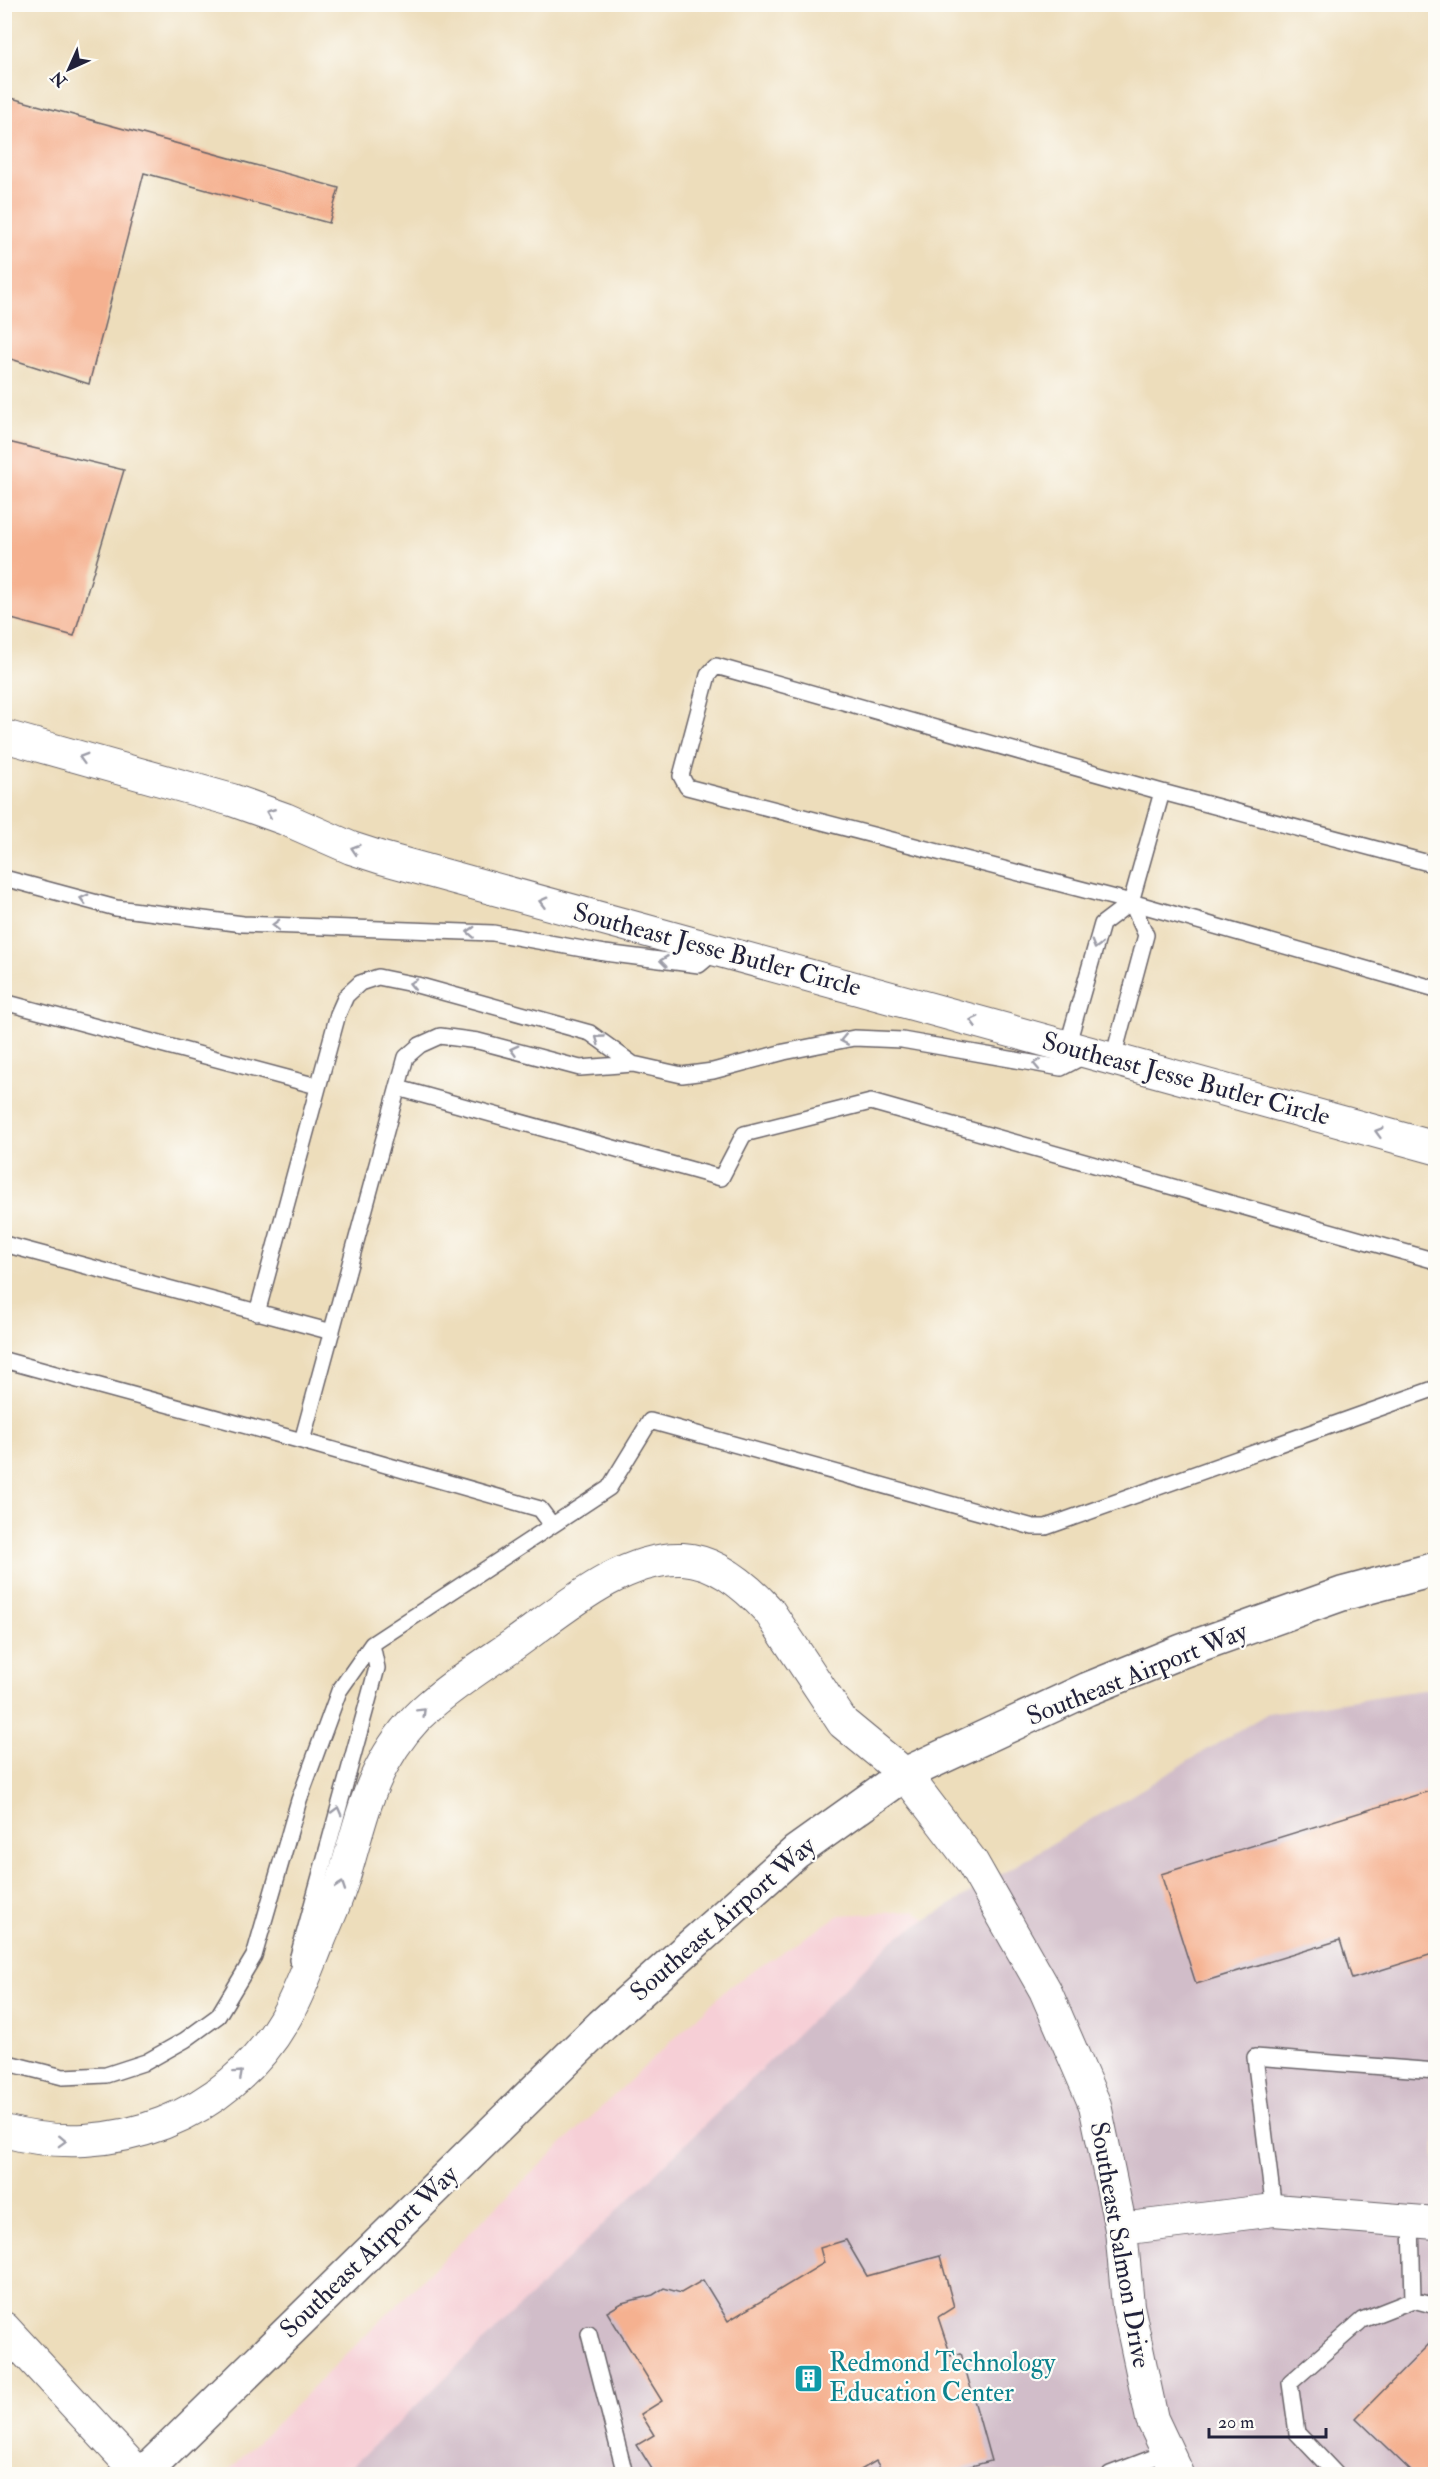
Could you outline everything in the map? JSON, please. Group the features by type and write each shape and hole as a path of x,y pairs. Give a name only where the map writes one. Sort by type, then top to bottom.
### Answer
{"main road":[{"name":"Southeast Airport Way","path":"143,2475 602,2025 796,1852 905,1774 1088,1689 1182,1652 1342,1594 1436,1569"}],"street":[{"name":"Southeast Jesse Butler Circle","path":"4,736 232,800 382,858 1436,1148"},
{"path":"4,2131 57,2141 92,2141 126,2136 190,2111 242,2072 265,2048 284,2021 300,1989 341,1887 372,1785 382,1764 406,1730 428,1706 448,1690 592,1590 611,1578 647,1563 685,1559 705,1564 741,1584 769,1611 843,1723 905,1774"},
{"name":"Southeast Salmon Drive","path":"905,1774 972,1862 1045,1990 1095,2105 1121,2229 1128,2306 1152,2419 1173,2463"},
{"path":"1121,2229 1274,2210 1423,2222"},
{"path":"11,2346 139,2475"}],"lane":[{"path":"1436,865 1162,792 717,666 708,675 681,776 687,787 1131,902 1436,989"},
{"path":"1090,1053 1102,924 1131,902 1162,792"},
{"path":"4,878 116,908 243,924 493,933 605,953 699,965 717,950"},
{"path":"302,1441 406,1057 420,1045 440,1036 478,1041 580,1068 633,1064 682,1075 713,1071 784,1052 854,1038 902,1040 1061,1068 1090,1053 1146,935 1131,902"},
{"path":"257,1313 338,1014 346,996 360,983 378,977 417,985 590,1033 633,1064"},
{"path":"4,1002 317,1086"},
{"path":"398,1088 722,1178 744,1134 871,1102 1436,1261"},
{"path":"4,1244 332,1332"},
{"path":"4,1360 540,1509 552,1525"},
{"path":"4,2062 63,2077 106,2075 146,2062 185,2040 218,2016 254,1956 299,1800 339,1691 372,1644 609,1488 650,1420 1034,1527 1046,1527 1436,1388"},
{"path":"300,1989 294,1972 377,1668 372,1644"},
{"path":"1274,2210 1256,2057 1436,2071"},
{"path":"1413,2300 1423,2222"},
{"path":"1336,2475 1297,2433 1290,2384 1362,2320 1413,2300 1436,2306"},
{"path":"589,2334 625,2475"},
{"path":"1110,2475 1173,2463"}],"shaded area":[{"path":"1435,1688 1435,2474 344,2474 509,2317 894,1939 1268,1713"},
{"path":"915,1911 935,1926 1110,2474 225,2474 501,2202 730,1986 839,1915"}],"building":[{"path":"4,96 339,188 329,223 144,173 89,384 8,358 4,371"},
{"path":"4,441 124,470 74,636 4,617"},
{"path":"1436,1789 1436,1953 1352,1979 1340,1940 1196,1984 1161,1874"},
{"name":"Redmond Technology Education Center","path":"846,2240 867,2276 940,2256 954,2307 938,2317 951,2356 961,2353 991,2461 940,2474 884,2474 876,2461 854,2474 655,2474 637,2445 654,2435 641,2414 662,2401 607,2312 622,2303 653,2295 664,2288 681,2293 703,2280 728,2321 824,2263 820,2248"},
{"path":"1436,2337 1436,2474 1414,2474 1356,2418"}],"place":[{"name":"Redmond Technology Education Center","path":"808,2378"}]}
